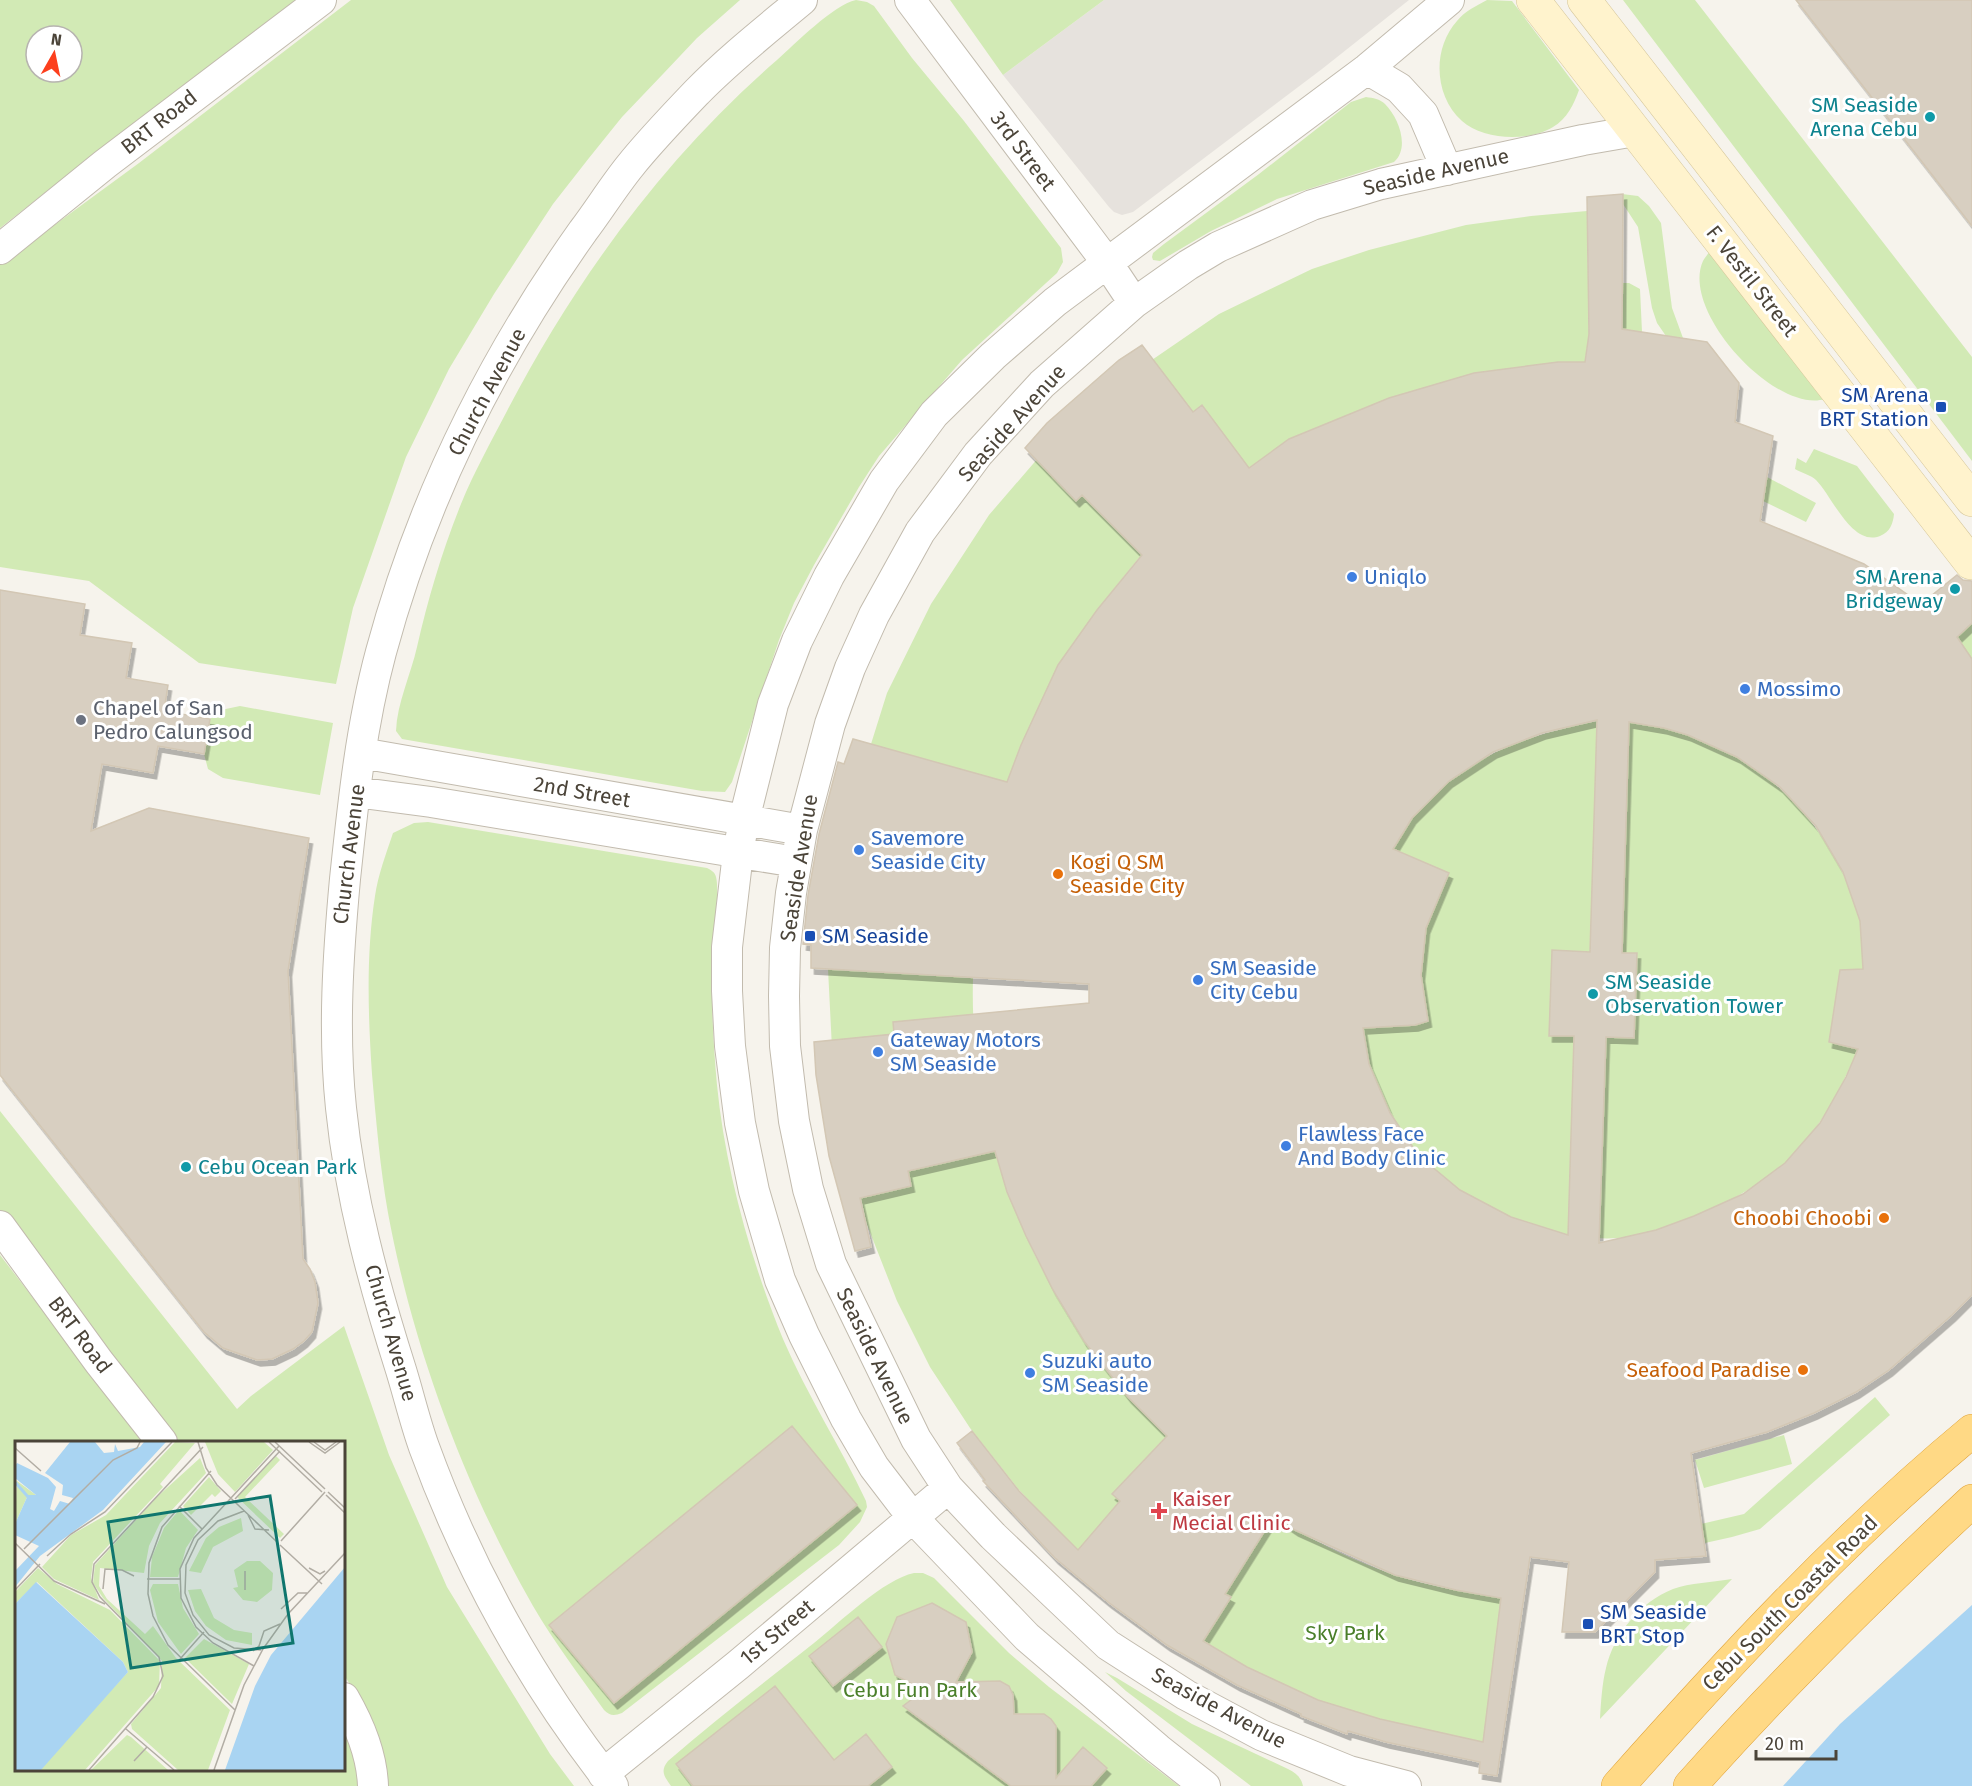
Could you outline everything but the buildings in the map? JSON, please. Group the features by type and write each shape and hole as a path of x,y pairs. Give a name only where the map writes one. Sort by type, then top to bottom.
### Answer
{"highway":[{"name":"Cebu South Coastal Road","path":"1618,1786 1695,1699 1789,1601 1888,1503 1972,1431"},
{"path":"1690,1786 1738,1732 1833,1635 1972,1501"}],"main road":[{"name":"F. Vestil Street","path":"1533,0 1971,563"},
{"name":"F. Vestil Street","path":"1584,0 1972,500"}],"street":[{"name":"BRT Road","path":"0,249 114,157 321,0"},
{"name":"Church Avenue","path":"608,1780 530,1667 484,1585 424,1447 377,1294 355,1202 341,1111 336,1045 339,937 355,792 367,716 380,655 405,572 437,487 495,368 557,268 629,167 698,90 802,0"},
{"name":"3rd Street","path":"910,0 1108,264 1134,303"},
{"path":"1205,1786 1027,1637 913,1518 874,1467 846,1419 804,1335 780,1280 754,1191 740,1123 730,1046 727,991 727,947 738,853 773,704 797,641 829,576 884,481 934,414 993,356 1054,302 1367,69 1449,0"},
{"path":"1367,69 1399,88 1423,114 1447,170"},
{"name":"Seaside Avenue","path":"1406,1786 1344,1778 1186,1695 1108,1645 993,1536 948,1488 916,1439 831,1264 808,1189 794,1121 785,1036 785,948 791,893 802,830 830,724 850,668 874,615 920,532 978,454 1042,384 1134,303 1218,247 1312,205 1381,184 1583,140 1635,131"},
{"name":"2nd Street","path":"361,753 802,830"},
{"name":"2nd Street","path":"355,792 431,802 796,862"},
{"name":"BRT Road","path":"0,1226 99,1362 160,1441"},
{"name":"1st Street","path":"608,1780 738,1665 948,1488"},
{"path":"345,1700 360,1732 373,1776 373,1786"}],"shaded area":[{"path":"1104,0 1409,0 1133,212 1122,215 1109,207 1003,75"}],"green space":[{"path":"0,0 299,0 153,108 0,228"},
{"path":"351,0 740,0 697,38 622,117 589,158 553,204 494,294 449,369 406,457 353,608 336,684 199,663 89,581 0,567 0,265 139,163"},
{"path":"856,0 874,6 1061,248 1063,262 1057,273 962,360 879,456 859,487 794,603 779,640 732,782 725,792 702,791 402,739 396,731 399,710 436,575 454,522 471,480 562,314 626,223 660,179 697,138 736,98 815,26 836,9"},
{"path":"950,0 1104,0 1003,75"},
{"path":"1487,0 1512,1 1579,90 1566,115 1558,124 1543,132 1506,137 1482,132 1462,121 1446,99 1440,72 1443,45 1460,17"},
{"path":"1623,0 1695,0 1972,357 1972,461"},
{"path":"1366,97 1385,104 1395,117 1402,141 1399,156 1394,162 1277,199 1211,231 1160,261 1153,260 1153,253 1164,244 1351,102"},
{"path":"1622,194 1638,196 1649,206 1661,223 1672,308 1683,338 1666,336 1657,323 1652,308 1638,227 1623,204"},
{"path":"1587,211 1589,334 1585,362 1558,362 1474,373 1389,398 1289,439 1207,498 1138,559 1097,610 1021,745 1007,782 871,744 887,693 931,604 989,515 1057,436 1130,375 1219,314 1312,269 1369,250 1466,225"},
{"path":"1711,250 1825,399 1804,399 1782,391 1758,375 1718,331 1705,306 1700,282 1703,261"},
{"path":"1622,283 1629,283 1640,289 1642,332 1654,334 1622,404"},
{"path":"1814,449 1857,466 1894,514 1889,530 1880,536 1870,537 1860,534 1843,518 1816,480 1795,469 1797,458 1806,463"},
{"path":"1767,477 1816,503 1806,522 1763,501"},
{"path":"1972,623 1972,659 1957,637"},
{"path":"240,706 333,723 320,795 223,778 208,769 204,754 210,719 221,710"},
{"path":"1597,721 1629,722 1670,729 1708,743 1743,761 1775,785 1803,813 1827,845 1846,881 1860,920 1862,938 1863,969 1840,970 1829,1042 1858,1049 1828,1110 1808,1138 1785,1163 1769,1176 1729,1200 1683,1222 1660,1230 1618,1238 1578,1236 1536,1226 1495,1210 1450,1183 1420,1157 1397,1124 1372,1074 1363,1028 1415,1025 1428,1021 1421,975 1426,928 1449,873 1393,849 1413,817 1452,779 1496,752 1544,734"},
{"path":"428,822 707,868 715,874 717,893 712,954 713,1036 721,1117 733,1182 750,1247 783,1339 866,1501 867,1507 860,1522 839,1545 617,1715 604,1710 550,1633 508,1560 485,1513 444,1416 427,1365 412,1315 388,1213 378,1144 371,1052 369,962 372,918 376,888 393,833 414,823"},
{"name":"Sky Park","path":"828,969 973,978 975,1044 985,1109 1001,1172 1025,1233 1054,1292 1090,1347 1131,1398 1177,1446 1269,1514 1330,1548 1408,1579 1501,1598 1483,1742 1380,1719 1318,1700 1247,1667 1180,1627 1126,1588 1072,1545 1019,1490 970,1428 930,1367 897,1301 866,1222 833,1068"},
{"path":"0,1111 237,1409 344,1326 389,1455 447,1587 550,1754 574,1786 386,1786 355,1692 345,1677 345,1441 179,1441 45,1272 0,1211"},
{"path":"0,1255 143,1441 15,1441 15,1771 345,1771 345,1734 356,1759 359,1786 0,1786"},
{"path":"1875,1397 1890,1415 1760,1529 1705,1543 1701,1524 1744,1514"},
{"path":"1784,1435 1792,1464 1704,1488 1695,1460"},
{"name":"Cebu Fun Park","path":"914,1573 923,1573 934,1578 1009,1653 1049,1687 1179,1786 671,1786 664,1774 668,1761 862,1603 889,1584"},
{"path":"1732,1579 1600,1719 1604,1680 1610,1655 1622,1631 1639,1611 1673,1589"},
{"path":"1105,1672 1192,1724 1291,1771 1296,1774 1303,1786 1251,1786 1126,1691"}],"water":[{"path":"1972,1605 1972,1786 1783,1786 1840,1724"}],"place":[{"name":"SM Seaside Arena Cebu","path":"1930,117"},
{"name":"SM Arena BRT Station","path":"1941,407"},
{"name":"Uniqlo","path":"1352,577"},
{"name":"SM Arena Bridgeway","path":"1955,589"},
{"name":"Mossimo","path":"1745,689"},
{"name":"Chapel of San Pedro Calungsod","path":"81,720"},
{"name":"Savemore Seaside City","path":"859,850"},
{"name":"Kogi Q SM Seaside City","path":"1058,874"},
{"name":"SM Seaside","path":"810,936"},
{"name":"SM Seaside City Cebu","path":"1198,980"},
{"name":"SM Seaside Observation Tower","path":"1593,994"},
{"name":"Gateway Motors SM Seaside","path":"878,1052"},
{"name":"Flawless Face And Body Clinic","path":"1286,1146"},
{"name":"Cebu Ocean Park","path":"186,1167"},
{"name":"Choobi Choobi","path":"1884,1218"},
{"name":"Seafood Paradise","path":"1803,1370"},
{"name":"Suzuki auto SM Seaside","path":"1030,1373"},
{"name":"Kaiser Mecial Clinic","path":"1159,1511"},
{"name":"SM Seaside BRT Stop","path":"1588,1624"}]}
